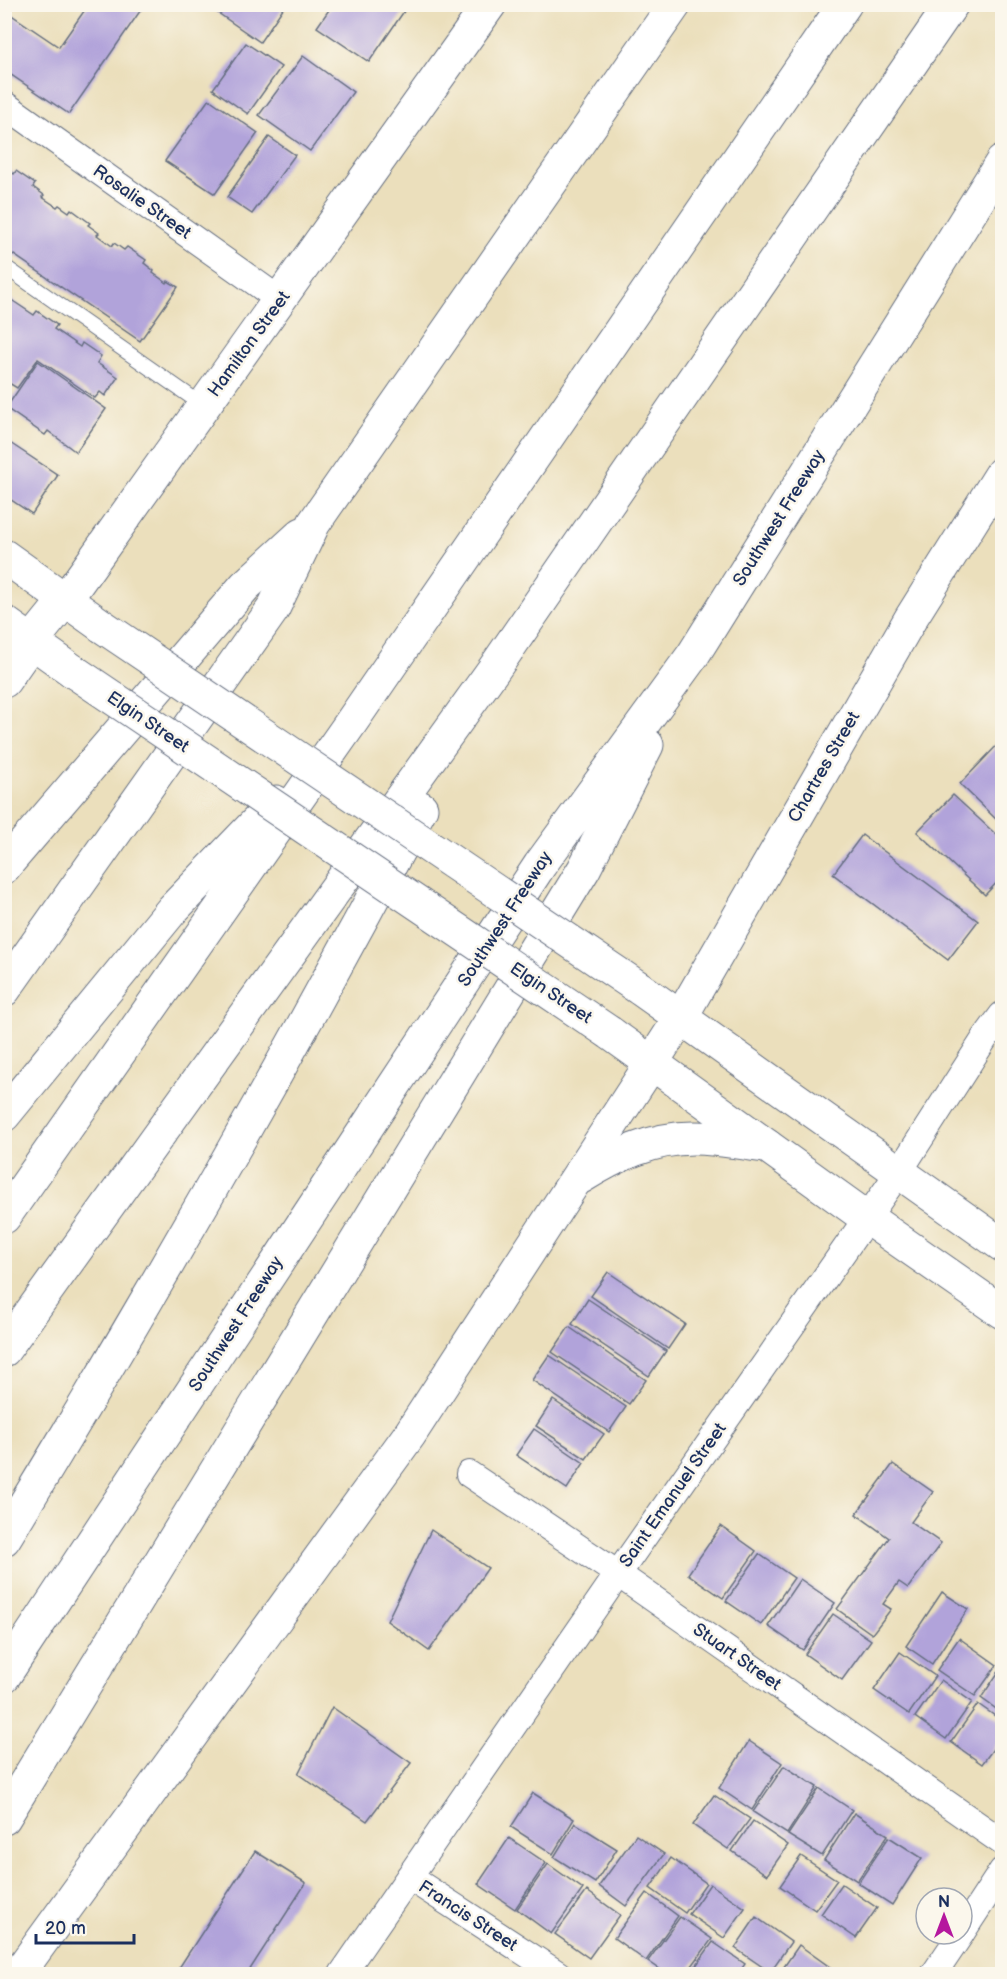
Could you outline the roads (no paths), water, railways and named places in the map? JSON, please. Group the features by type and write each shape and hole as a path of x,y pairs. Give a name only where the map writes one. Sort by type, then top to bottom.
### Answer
{"main road":[{"name":"Hamilton Street","path":"4,681 66,599 490,4"},
{"path":"4,990 273,609 314,523 675,4"},
{"path":"4,1217 350,724 845,4"},
{"path":"4,1350 494,669 952,4"},
{"name":"Southwest Freeway","path":"4,1676 540,865 693,655 1002,162"},
{"name":"Chartres Street","path":"18,1974 410,1434 681,1017 911,618 1002,473"},
{"path":"4,867 245,586 314,523"},
{"path":"4,556 102,626 639,988 1002,1245"},
{"name":"Elgin Street","path":"4,622 73,671 610,1033 1002,1312"},
{"path":"4,1818 584,869 693,655"},
{"path":"4,1539 93,1393 350,943 494,669"},
{"path":"4,1115 172,910 350,724"},
{"path":"574,1182 611,1158 663,1141 693,1138 767,1146"}],"street":[{"name":"Rosalie Street","path":"4,104 280,300"},
{"name":"Saint Emanuel Street","path":"342,1974 899,1172 1002,1015"},
{"name":"Stuart Street","path":"469,1474 618,1574 1002,1842"},
{"path":"974,1913 1002,1871"},
{"name":"Francis Street","path":"409,1877 558,1974"},
{"path":"934,1974 952,1946"}],"lane":[{"path":"4,266 204,406"}]}
